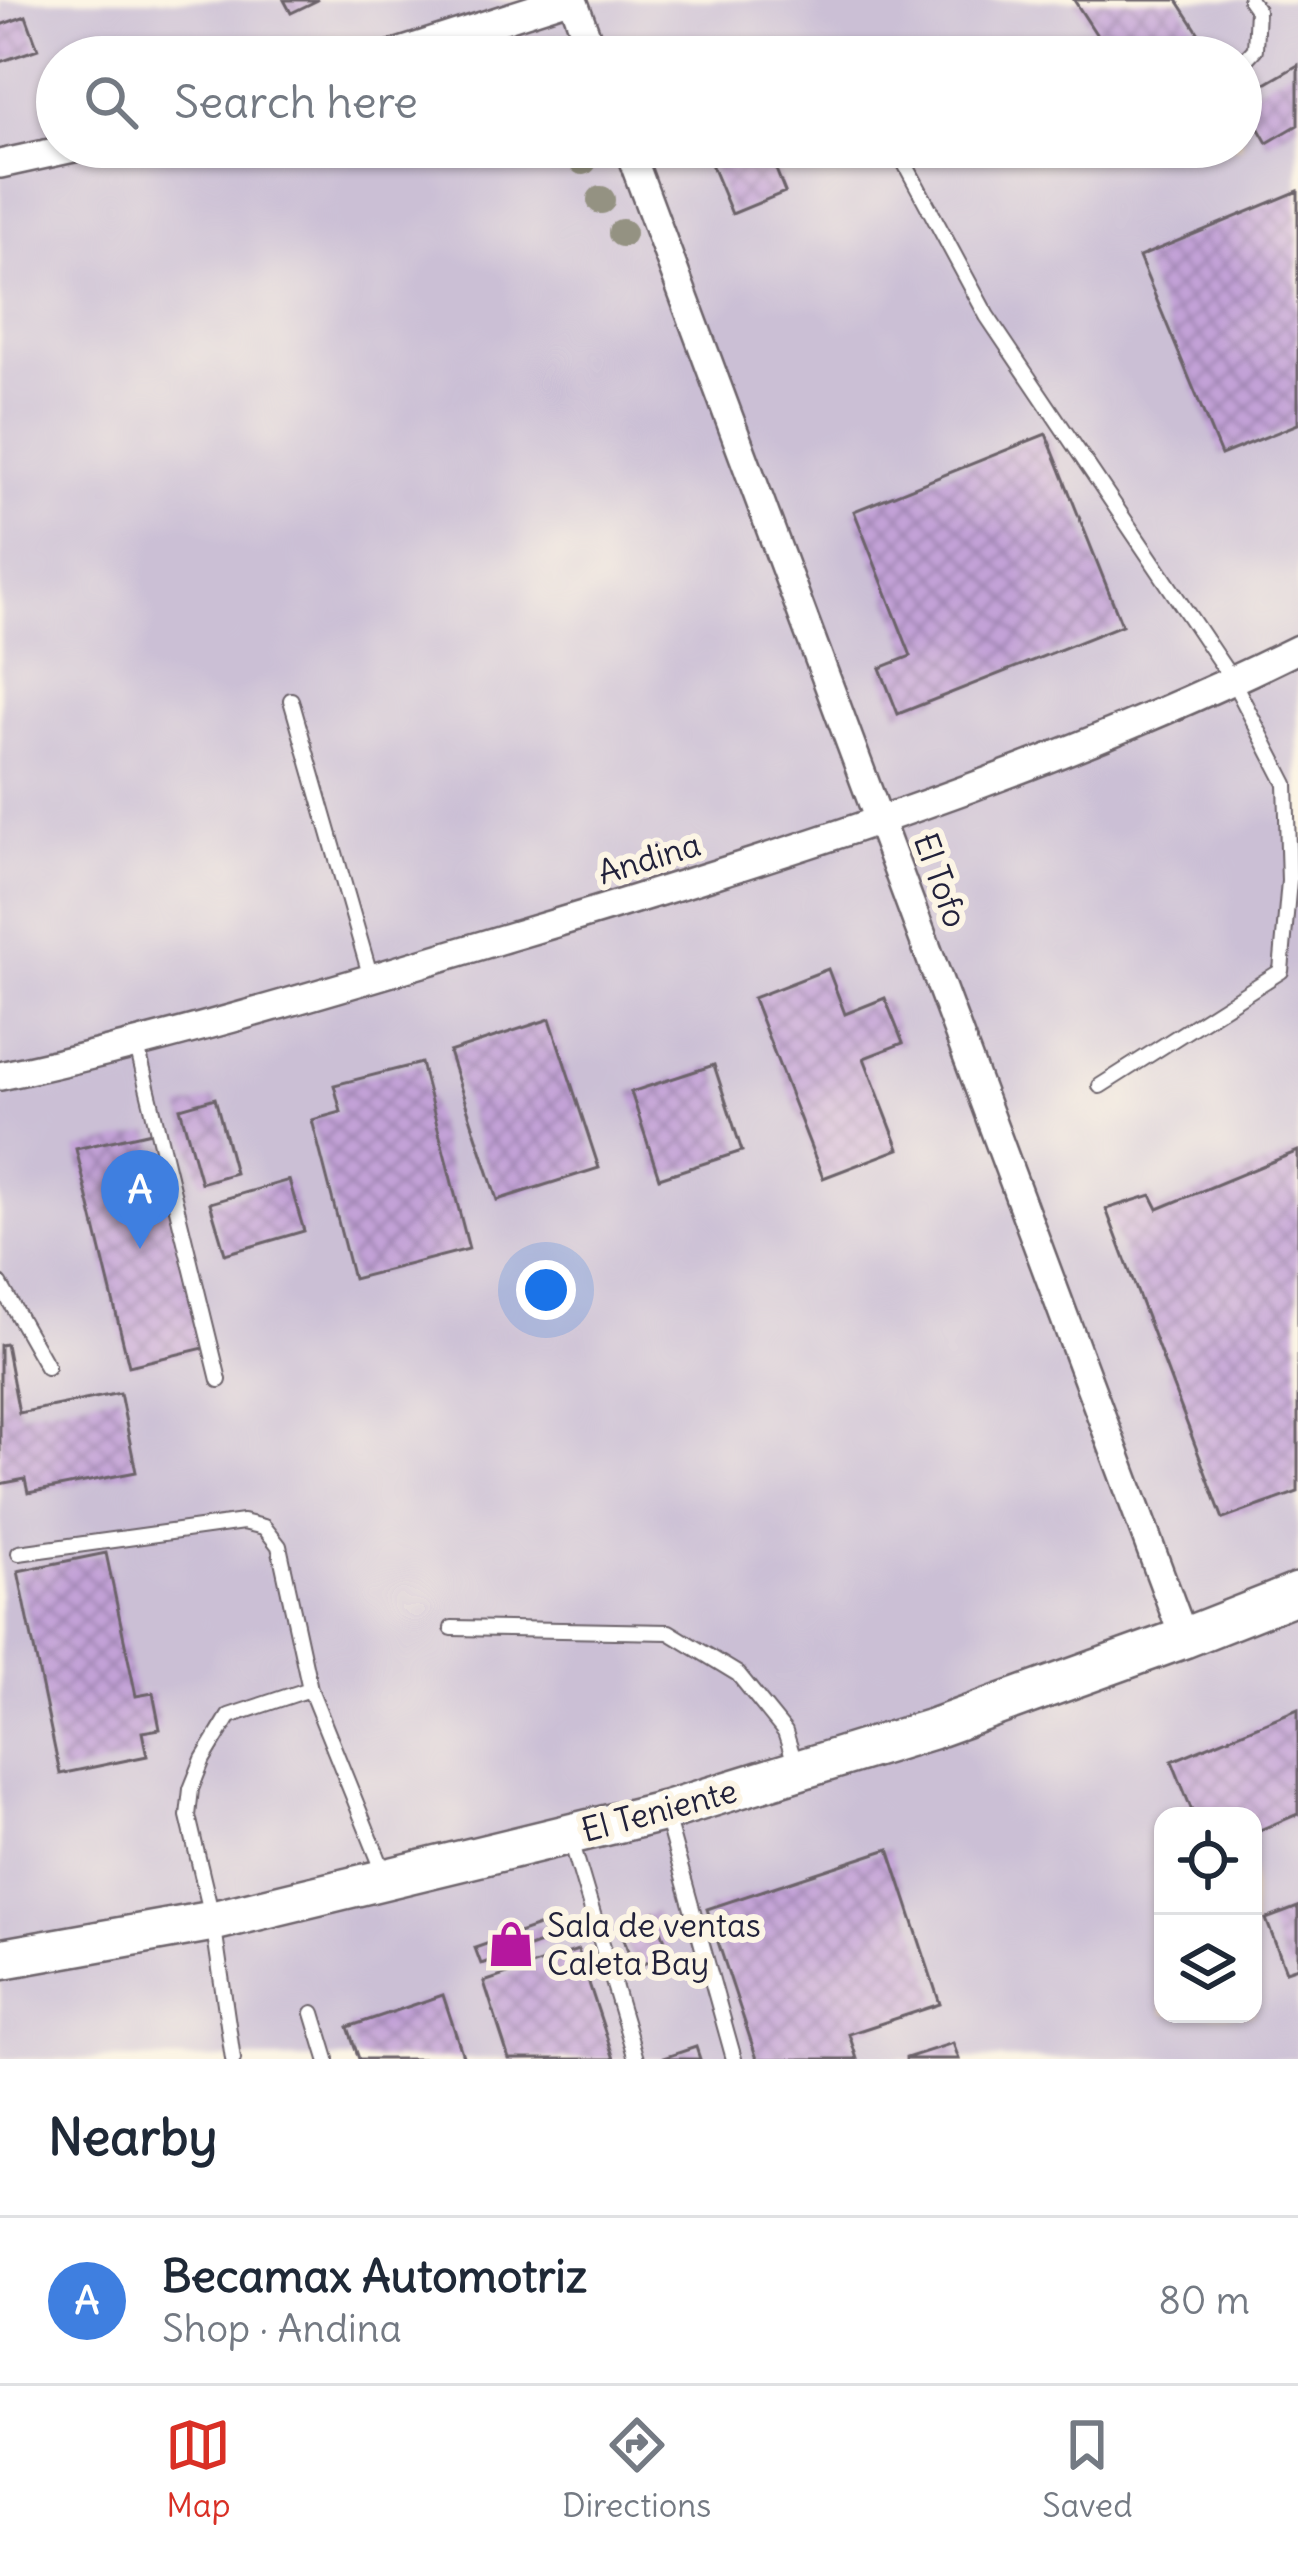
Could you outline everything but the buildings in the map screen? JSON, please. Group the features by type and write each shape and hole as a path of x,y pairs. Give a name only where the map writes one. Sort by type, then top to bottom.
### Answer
{"main road":[{"name":"El Teniente","path":"0,1960 213,1921 665,1811 953,1722 1298,1593"}],"street":[{"path":"451,36 563,0"},
{"path":"573,0 586,36"},
{"path":"0,164 36,156"},
{"name":"El Tofo","path":"636,168 1184,1638"},
{"name":"Andina","path":"0,1076 371,978 683,886 1007,776 1298,650"}],"lane":[{"path":"1250,0 1257,10 1256,36"},
{"path":"907,168 987,316 1233,681 1286,784 1289,881 1281,971 1100,1086"},
{"path":"291,700 371,978"},
{"path":"136,1042 219,1380"},
{"path":"0,1284 47,1367"},
{"path":"19,1553 243,1522 264,1527 279,1546 310,1689 386,1880"},
{"path":"452,1628 669,1632 738,1674 785,1732 798,1771"},
{"path":"232,2059 213,1921 188,1816 190,1789 229,1716 310,1689"},
{"path":"665,1811 734,2059"},
{"path":"569,1835 636,2059"},
{"path":"313,2013 327,2059"}],"shaded area":[{"path":"0,0 1298,0 1298,2059 0,2059"}],"place":[{"name":"Becamax Automotriz","path":"140,1249"},
{"name":"Sala de ventas Caleta Bay","path":"511,1944"}]}
